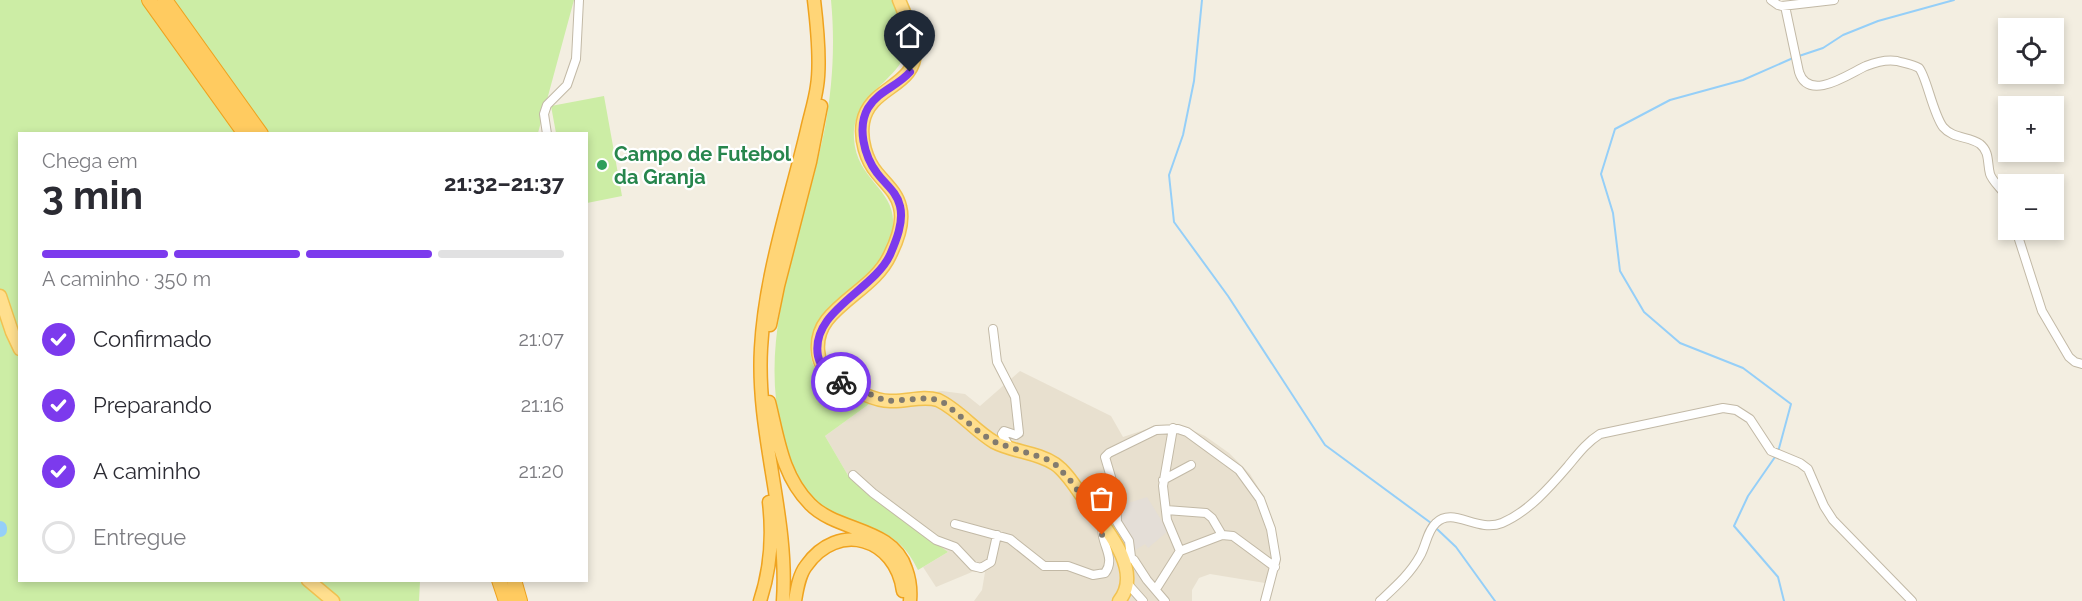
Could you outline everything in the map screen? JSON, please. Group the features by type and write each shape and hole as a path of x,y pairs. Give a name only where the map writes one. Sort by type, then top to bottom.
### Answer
{"highway":[{"path":"149,0 259,132"},
{"path":"165,0 217,83 244,132"},
{"path":"783,601 785,573 781,529 761,404 761,349 772,273 818,85 817,25 814,0"},
{"path":"789,601 791,561 788,520 772,441 769,402 770,330 778,286 810,162 824,85 824,24 820,0"},
{"path":"760,601 769,571 771,521 756,401 758,320 770,262 804,141"},
{"path":"769,402 783,462 798,490 811,505 824,515 844,526 878,537 891,546 911,591 910,601"},
{"path":"795,601 804,567 820,550 844,539 857,539 875,545 900,564 903,592 901,601"},
{"path":"500,582 506,601"},
{"path":"515,582 520,601"}],"main road":[{"path":"899,0 914,39 913,64 907,75 870,104 864,117 862,132 871,163 897,198 901,208 900,224 884,265 829,318 821,332 818,344 820,361 835,379 886,401 925,398 938,400 987,438 1011,449 1046,459 1058,467 1126,556 1127,583 1119,601"},
{"path":"0,296 18,345"},
{"path":"310,582 333,601"}],"street":[{"path":"547,132 544,114 547,105 567,85 576,59 579,0"},
{"path":"1771,0 1778,5 1785,6 1834,0"},
{"path":"1785,6 1802,79 1813,85 1825,85 1842,80 1865,66 1886,60 1918,68 1923,73 1929,96 1943,127 1954,135 1976,142 1983,147 1987,154 1991,176 1998,186"},
{"path":"2019,240 2043,314 2069,357 2082,364"},
{"path":"993,329 997,362 1015,397 1019,434 1004,431 1002,434 1011,449"},
{"path":"1380,601 1413,567 1437,522 1451,516 1489,527 1508,520 1522,511 1551,485 1585,446 1602,433 1709,409 1727,408 1741,412 1752,421 1766,447 1772,452 1800,463 1808,469 1824,506 1833,520 1912,601"},
{"path":"1173,428 1163,480 1167,520 1180,551"},
{"path":"1165,601 1126,556 1128,541 1117,522 1116,494 1105,457 1153,431 1173,428 1187,432 1233,465 1242,473 1260,499 1268,516 1276,556 1265,601"},
{"path":"1163,480 1191,465"},
{"path":"853,475 873,493 936,540 955,547 968,562 976,567 984,567 991,562 996,536"},
{"path":"1166,510 1206,513 1212,518 1222,535"},
{"path":"955,524 1012,540 1044,566 1068,566 1089,574 1100,575 1107,571 1110,561 1102,538 1103,525"},
{"path":"1156,589 1180,551 1222,535 1235,537 1275,567"},
{"path":"1127,583 1143,601"}],"shaded area":[{"path":"1020,371 1111,416 1123,437 1153,427 1168,425 1185,427 1205,436 1229,453 1250,474 1264,497 1275,526 1279,556 1265,583 1210,574 1199,578 1192,590 1192,601 974,601 982,590 985,572 972,572 936,587 923,567 948,552 849,477 825,436 872,402 899,395 942,391 965,394 980,406"},
{"path":"1147,497 1168,531 1148,548 1145,544 1134,551 1120,520 1119,506"}],"green space":[{"path":"0,0 574,0 538,132 18,132 18,582 420,582 419,601 0,601"},
{"path":"831,0 893,0 907,39 905,53 900,64 861,108 854,139 857,155 863,168 892,210 893,224 890,241 886,252 872,273 818,332 812,341 811,354 815,368 825,380 872,402 825,436 849,477 948,552 918,570 900,544 889,536 827,509 809,494 786,453 775,391 775,353 779,315 828,111 833,32"},
{"name":"Campo de Futebol da Granja","path":"604,96 622,196 588,203 588,132 556,132 551,106"}],"waterway":[{"path":"1202,0 1194,81 1183,135 1169,175 1174,222 1228,296 1325,445 1431,523"},
{"path":"1799,56 1823,48 1843,35 1878,21 1954,0"},
{"path":"1778,452 1791,404 1743,368 1680,343 1644,312 1620,271 1613,213 1601,174 1615,129 1670,100 1743,80 1793,58"},
{"path":"1775,457 1748,496 1734,526 1778,577 1784,601"},
{"path":"1437,529 1456,547 1495,601"}],"way so far":[{"path":"841,382 874,398 886,401 925,398 938,400 997,443 1052,462 1070,480 1103,525 1102,535"}],"place":[{"name":"Campo de Futebol da Granja","path":"602,165"}],"route":[{"path":"841,382 821,365 818,340 829,318 884,265 890,256 901,218 901,208 897,198 876,172 868,156 863,135 863,121 873,101 910,72"}]}
